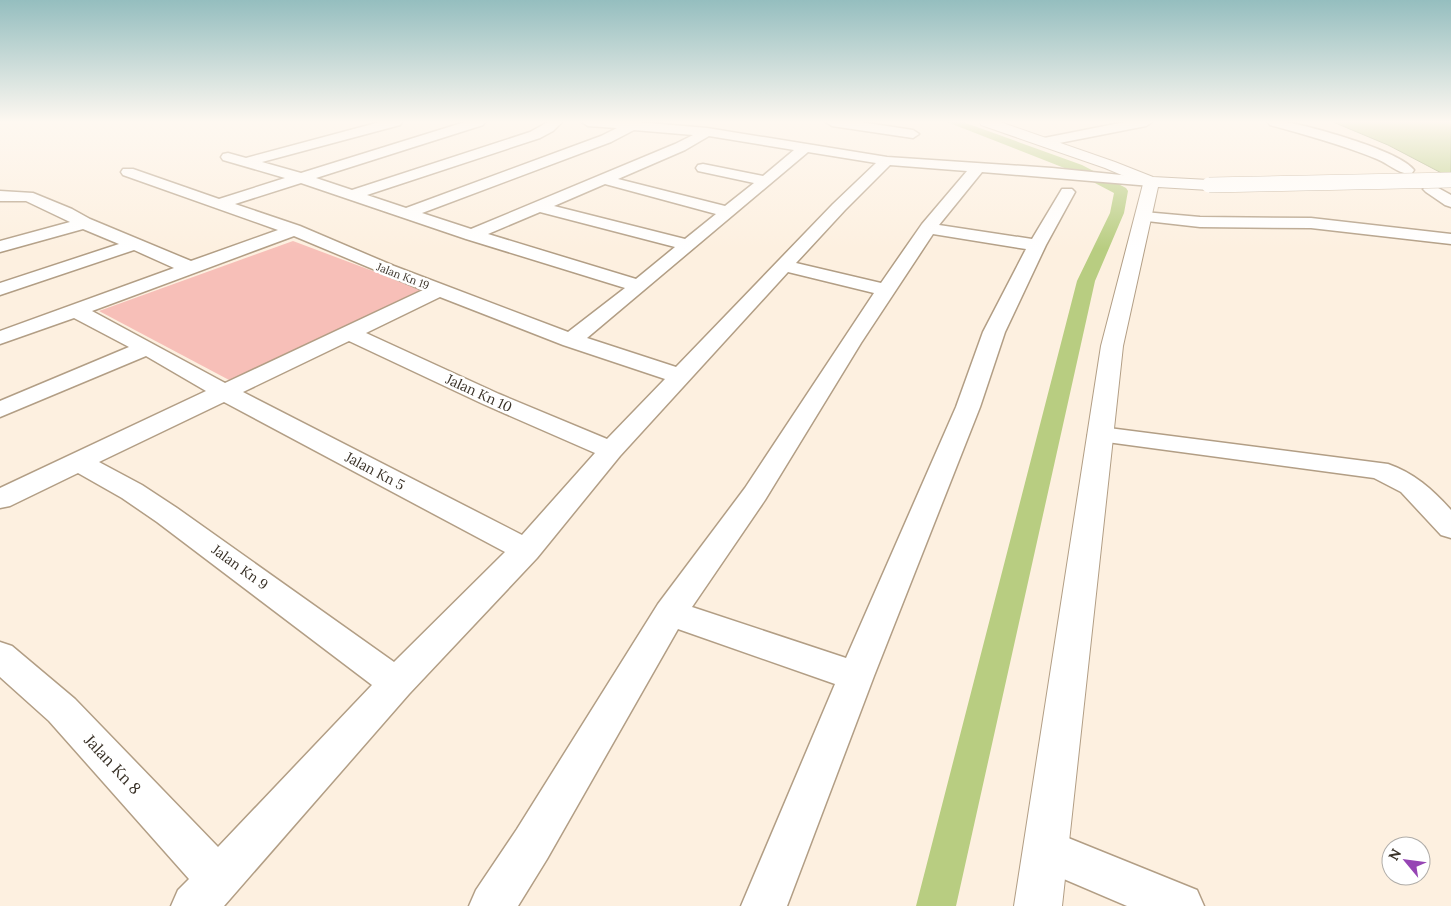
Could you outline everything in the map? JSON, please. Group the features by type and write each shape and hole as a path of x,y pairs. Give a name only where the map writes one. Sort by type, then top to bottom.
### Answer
{"street":[{"path":"254,164 298,177 472,235 639,286"},
{"path":"218,204 340,164"},
{"path":"350,195 445,164"},
{"path":"407,213 540,164"},
{"path":"472,235 638,164"},
{"path":"571,340 788,164"},
{"path":"207,893 396,683 526,550 611,450 679,376 839,207 884,164"},
{"path":"929,164 977,168 1060,182 1142,181 1209,185 1451,180"},
{"path":"1108,164 1142,181"},
{"path":"1400,164 1407,170"},
{"path":"703,168 766,181"},
{"path":"492,906 532,844 670,613 755,494 928,228 977,168"},
{"name":"Jalan Kn 19","path":"128,172 294,230 439,290 571,340 679,376"},
{"path":"602,179 729,212"},
{"path":"1038,906 1118,316 1144,217 1142,181"},
{"path":"764,906 856,676 968,407 994,332 1037,245 1060,182"},
{"path":"1431,189 1451,202"},
{"path":"0,196 28,196 66,212 84,223 133,245 191,268"},
{"path":"540,207 689,245"},
{"path":"1144,217 1200,222 1311,223 1451,239"},
{"path":"0,247 84,223"},
{"path":"928,228 1037,245"},
{"path":"0,338 294,230"},
{"path":"0,288 133,245"},
{"path":"785,266 837,280 886,290"},
{"path":"0,499 439,290"},
{"name":"Jalan Kn 5","path":"76,311 147,348 224,392 526,550"},
{"name":"Jalan Kn 10","path":"348,333 491,399 611,450"},
{"path":"0,410 147,348"},
{"path":"1101,435 1378,470 1393,474 1413,486 1451,528"},
{"name":"Jalan Kn 9","path":"77,462 105,474 177,522 396,683"},
{"path":"670,613 856,676"},
{"name":"Jalan Kn 8","path":"0,656 62,710 207,893"},
{"path":"1046,850 1181,906"}],"shaded area":[{"path":"1425,164 1451,164 1451,178"},
{"path":"293,241 426,291 231,381 99,311"}],"waterway":[{"path":"936,906 1086,281 1117,213 1121,191 1067,164"}]}
